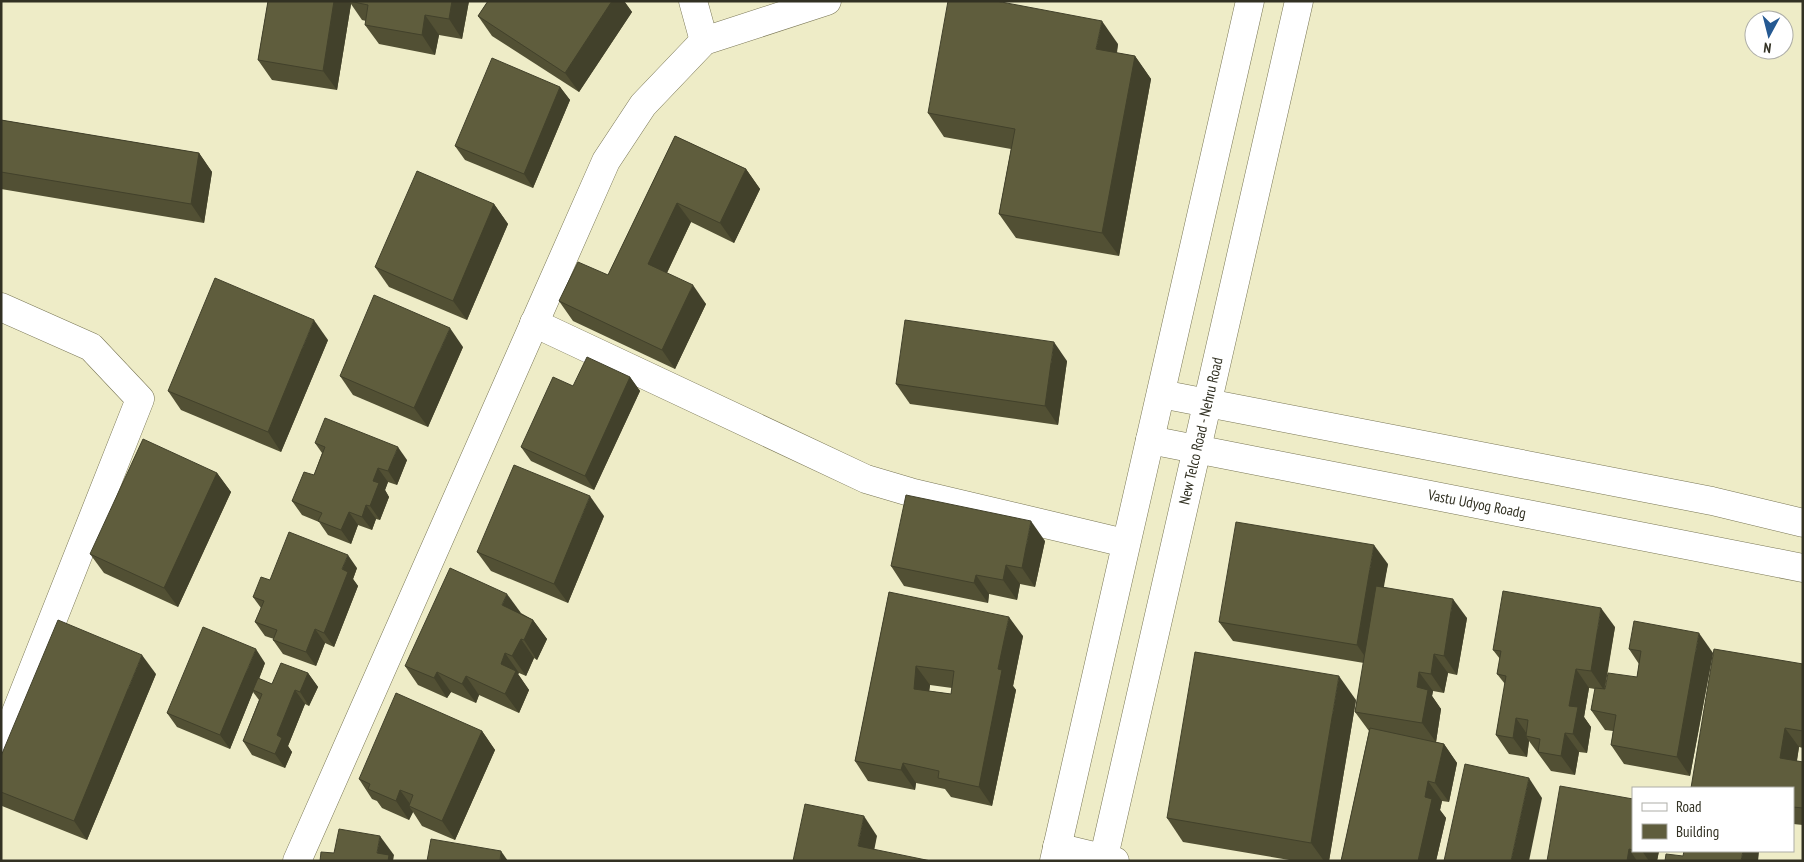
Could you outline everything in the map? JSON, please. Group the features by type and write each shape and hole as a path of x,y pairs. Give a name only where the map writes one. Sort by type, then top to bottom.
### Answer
{"street":[{"path":"693,1 704,41"},
{"path":"297,861 606,161 643,105 704,41 827,1"},
{"path":"1107,860 1056,854 1125,543 1161,394 1250,1"},
{"name":"New Telco Road - Nehru Road","path":"1107,860 1207,403 1299,1"},
{"path":"1,307 91,347 140,399 1,750"},
{"path":"534,323 866,479 910,492 1125,543"},
{"path":"1161,394 1712,501 1803,523"},
{"name":"Vastu Udyog Roadg","path":"1150,440 1803,568"}],"building":[{"path":"268,1 334,1 323,71 258,60"},
{"path":"349,1 452,1 449,19 425,15 422,35 365,25 368,5"},
{"path":"488,1 612,1 565,73 478,16"},
{"path":"948,1 996,1 1102,21 1096,49 1135,56 1102,233 999,214 1015,129 928,113"},
{"path":"492,58 560,87 524,174 455,146"},
{"path":"1,120 199,153 191,204 1,172"},
{"path":"675,136 746,169 720,223 677,203 648,264 693,285 662,350 559,301 578,262 608,275"},
{"path":"417,171 494,204 453,301 375,267"},
{"path":"215,278 314,320 268,432 168,391"},
{"path":"374,295 450,328 414,408 340,376"},
{"path":"905,320 1054,342 1045,406 896,384"},
{"path":"587,357 630,377 585,476 521,447 553,377 573,386"},
{"path":"325,418 398,447 388,471 378,468 373,481 379,483 370,506 366,505 362,517 349,512 341,530 318,521 322,513 292,501 304,472 314,475 325,447 315,443"},
{"path":"143,439 217,473 164,588 90,554"},
{"path":"514,465 590,496 554,584 477,552"},
{"path":"906,495 1031,521 1022,568 1006,565 1003,580 976,575 974,583 891,566"},
{"path":"1236,522 1374,545 1357,645 1219,622"},
{"path":"289,532 348,555 342,569 348,572 324,633 315,629 306,652 273,640 277,630 255,622 264,601 253,597 261,577 270,580"},
{"path":"450,568 507,594 502,605 533,620 524,640 521,639 512,656 505,653 501,664 516,671 505,694 466,676 462,684 437,672 434,678 405,666"},
{"path":"1376,586 1453,599 1444,656 1434,654 1431,674 1419,672 1417,687 1428,690 1422,723 1355,712"},
{"path":"1503,591 1601,608 1591,671 1576,669 1569,706 1578,707 1573,734 1565,733 1561,756 1538,752 1540,739 1526,736 1528,720 1516,718 1513,738 1496,735 1506,676 1497,674 1501,651 1493,650"},
{"path":"889,592 1009,617 998,669 1002,670 979,787 938,778 939,771 903,763 901,770 855,761","holes":["916,666 954,671 951,694 914,689"]},
{"path":"58,620 142,655 74,821 1,792 1,756"},
{"path":"1634,621 1699,633 1677,757 1611,745 1616,715 1591,710 1595,688 1605,689 1608,673 1637,677 1641,651 1629,649"},
{"path":"203,627 256,649 220,735 167,713"},
{"path":"1714,649 1803,664 1803,731 1785,728 1780,758 1803,762 1803,808 1794,807 1794,787 1691,787"},
{"path":"1195,652 1339,676 1311,843 1167,818"},
{"path":"281,663 308,673 300,692 295,690 277,735 282,738 275,754 243,741 262,694 253,690 258,678 272,684"},
{"path":"396,693 482,731 442,821 409,806 413,795 400,790 396,801 368,789 370,784 359,779"},
{"path":"1370,728 1444,744 1435,783 1428,781 1425,797 1432,799 1418,861 1341,861"},
{"path":"1465,764 1529,778 1511,861 1444,861"},
{"path":"1560,786 1632,799 1632,850 1629,849 1627,861 1547,861"},
{"path":"805,804 864,816 858,846 931,861 793,861"},
{"path":"339,829 380,836 377,853 389,855 388,861 320,861 321,852 334,853"},
{"path":"431,839 501,851 500,861 427,861"},
{"path":"1684,852 1743,852 1741,861 1665,861 1666,854 1683,856"}]}
